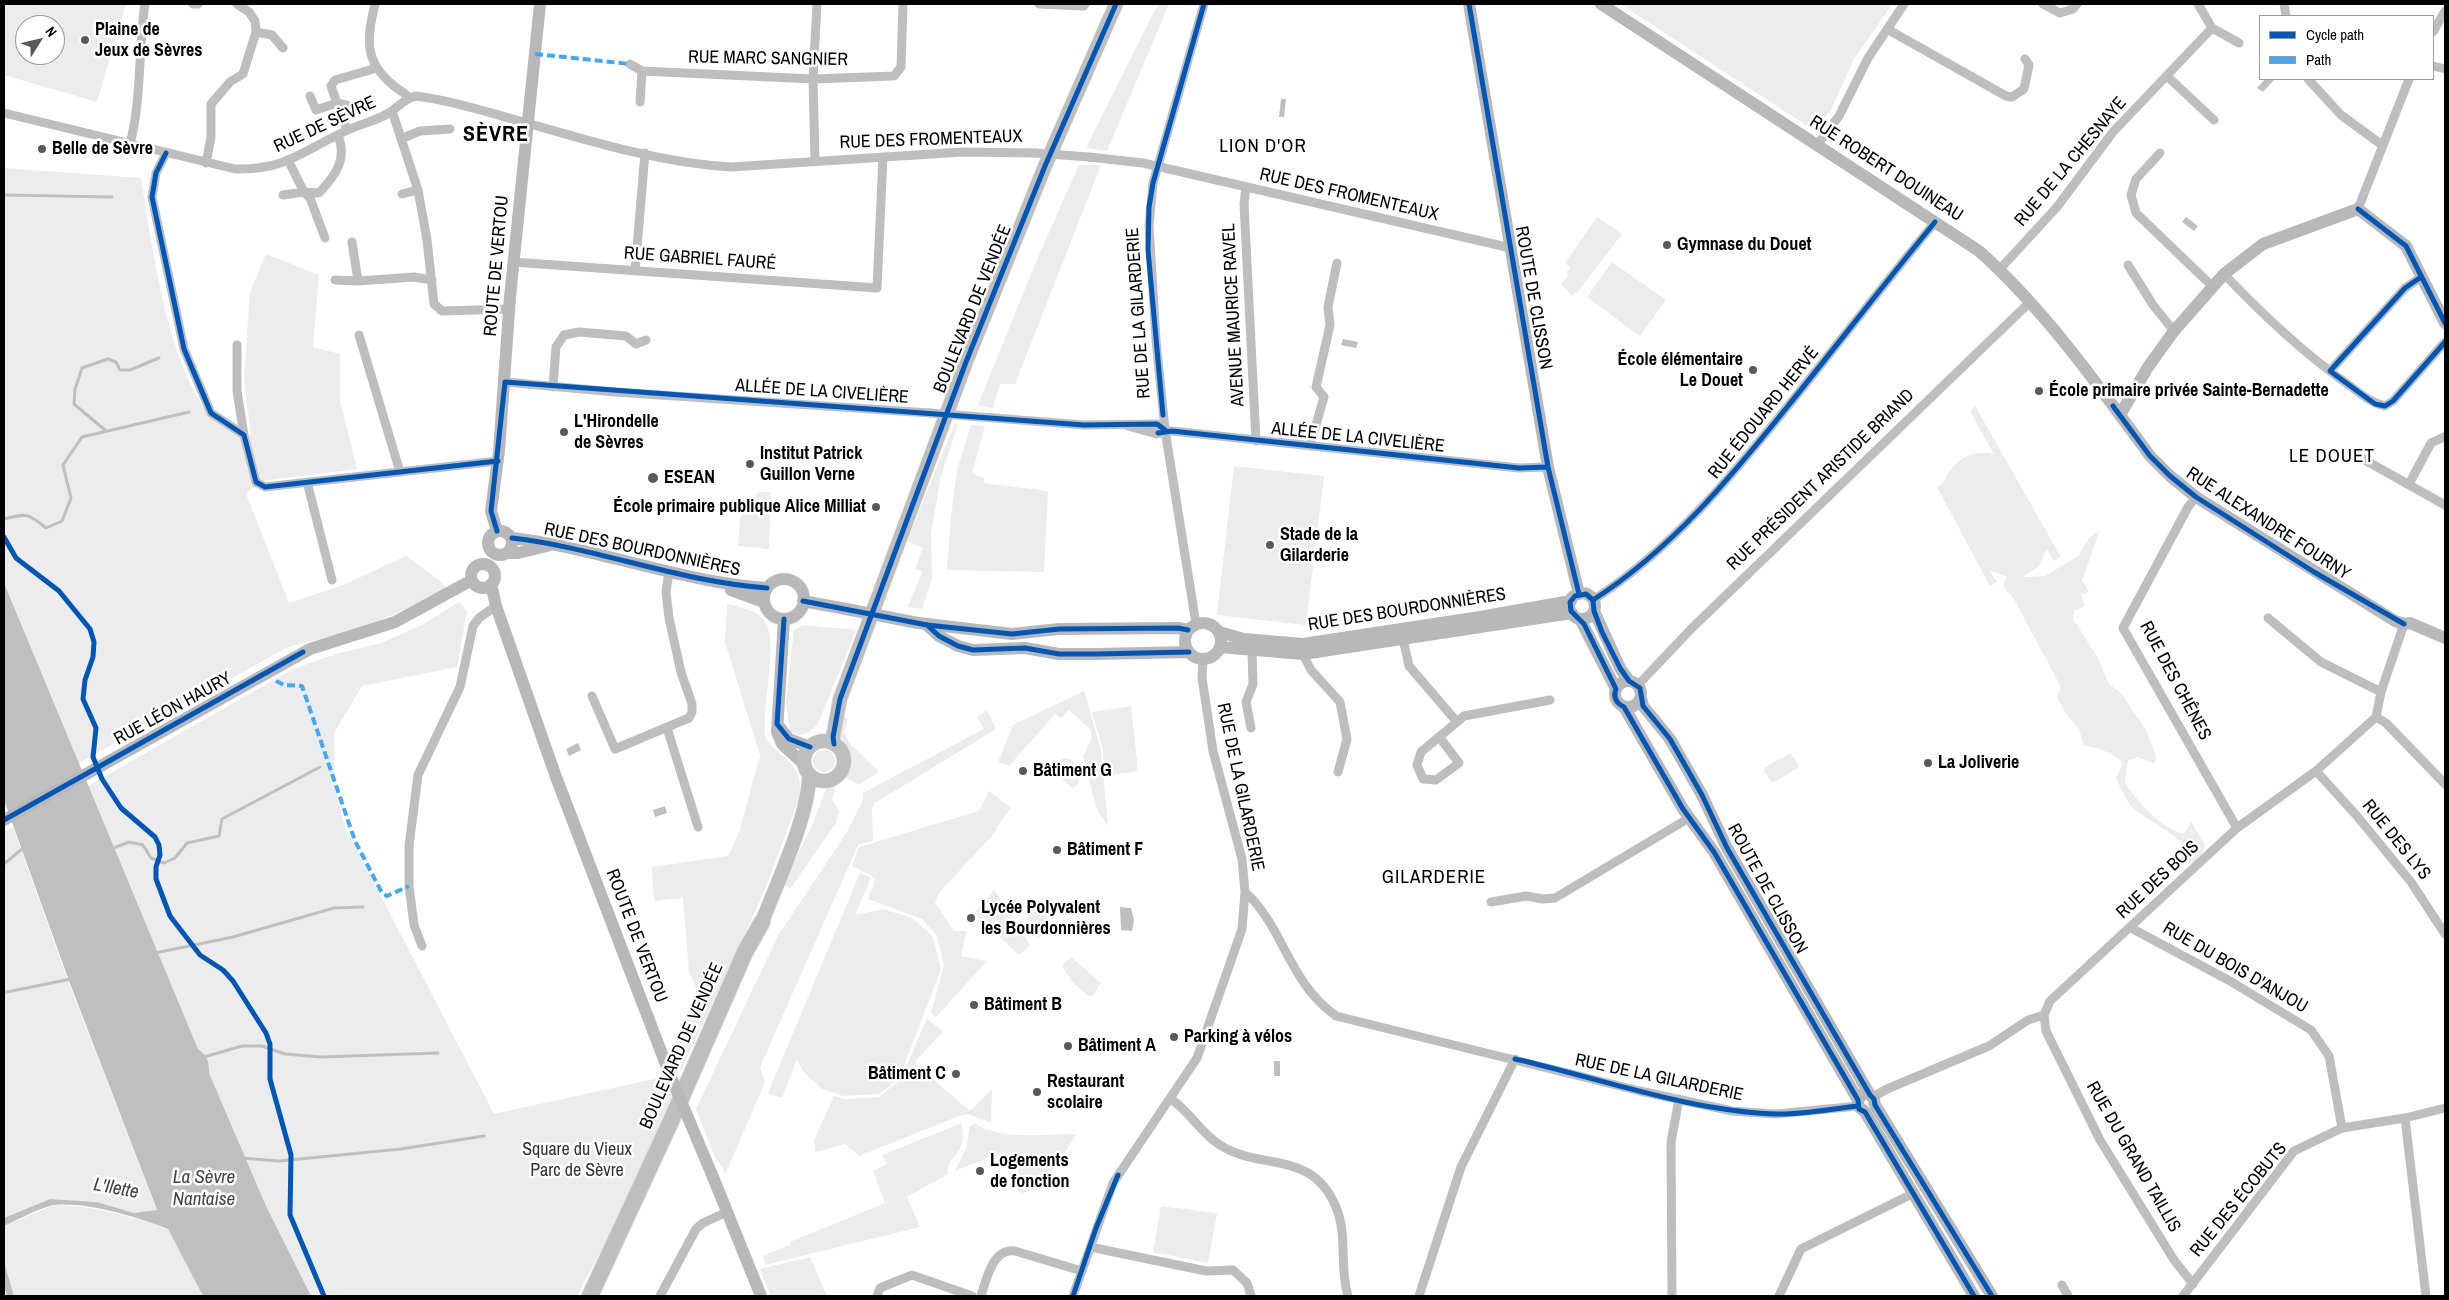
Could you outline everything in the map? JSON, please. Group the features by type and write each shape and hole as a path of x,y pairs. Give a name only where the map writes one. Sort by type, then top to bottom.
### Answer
{"highway":[{"name":"BOULEVARD DE VENDÉE","path":"590,1296 671,1121 745,952 762,922"},
{"name":"BOULEVARD DE VENDÉE","path":"601,1296 681,1125 732,1002 762,922"}],"main road":[{"name":"BOULEVARD DE VENDÉE","path":"834,744 833,731 840,699 966,362 1045,166 1116,4"},
{"name":"BOULEVARD DE VENDÉE","path":"813,744 840,699"},
{"path":"825,741 834,744 843,754 843,768 836,777 826,781 815,779 807,769 805,755 813,744 825,741"},
{"name":"BOULEVARD DE VENDÉE","path":"762,922 808,796 807,769"},
{"name":"BOULEVARD DE VENDÉE","path":"799,823 826,781"}],"street":[{"path":"130,144 137,108 139,54 145,4"},
{"path":"193,4 198,4"},
{"path":"206,163 211,137 211,104 230,82 243,74 256,32 255,22 249,12 237,4"},
{"path":"375,4 369,30 368,47 377,68 394,86 409,98 421,97 528,123"},
{"name":"ROUTE DE VERTOU","path":"496,531 491,511 506,382 514,262 540,4"},
{"path":"815,161 813,79 817,4"},
{"name":"RUE MARC SANGNIER","path":"630,64 642,71 813,79 894,76 901,67 903,4"},
{"path":"1039,4 1084,6 1085,4"},
{"name":"RUE DE LA GILARDERIE","path":"1192,627 1165,430 1148,250 1151,194 1204,4"},
{"name":"ROUTE DE CLISSON","path":"1468,4 1548,467 1576,607 1616,689"},
{"name":"RUE ROBERT DOUINEAU","path":"1601,4 1979,251 2000,269 2030,302 2117,410"},
{"path":"1817,145 1839,116 1868,58 1904,4"},
{"path":"2043,4 2060,13 2073,10 2077,4"},
{"path":"2198,4 2212,28 2239,43"},
{"path":"2434,30 2445,11"},
{"name":"RUE DE LA CHESNAYE","path":"2000,269 2057,207 2114,132 2168,77 2212,28"},
{"path":"1887,29 2006,96 2012,97 2024,89 2029,65 2025,59"},
{"path":"256,32 272,34 283,48"},
{"path":"347,130 331,86 335,80 377,68"},
{"path":"640,102 642,71"},
{"path":"2168,77 2214,120"},
{"path":"2309,80 2341,115 2382,145"},
{"path":"2358,209 2382,145 2391,130 2409,80"},
{"path":"310,96 316,110 337,103 354,107"},
{"name":"RUE DE SÈVRE","path":"4,113 206,163 245,170 265,169 289,162 347,130 392,111 409,98"},
{"path":"392,111 418,190 434,304 442,311 510,309"},
{"name":"RUE DES FROMENTEAUX","path":"528,123 693,164 731,167 962,152 1035,154 1125,160 1511,248"},
{"path":"401,139 420,131 450,129"},
{"path":"283,195 304,192 319,194 341,162 343,151 338,136"},
{"path":"166,153 156,174 152,197 184,349 211,412 244,435"},
{"path":"635,271 646,153"},
{"path":"2160,153 2136,179 2131,195 2136,213 2212,286"},
{"name":"RUE GABRIEL FAURÉ","path":"514,262 877,288 883,157"},
{"path":"289,162 304,192 310,198 325,238"},
{"name":"AVENUE MAURICE RAVEL","path":"1246,187 1244,204 1256,441"},
{"path":"402,194 418,190"},
{"path":"2117,410 2130,399 2174,331 2224,274 2277,235 2358,209"},
{"path":"2358,209 2406,246 2445,323"},
{"name":"RUE ÉDOUARD HERVÉ","path":"1593,605 1710,500 1744,462 1934,222"},
{"path":"352,242 358,281"},
{"path":"1310,446 1324,397 1316,387 1330,326 1328,307 1337,263"},
{"path":"2128,266 2153,305 2174,331"},
{"path":"2224,274 2271,323 2330,371 2375,404 2385,406 2393,401 2445,342"},
{"path":"336,280 358,281 414,277 432,280"},
{"path":"2330,371 2405,288 2421,277"},
{"name":"RUE PRÉSIDENT ARISTIDE BRIAND","path":"1636,688 1704,616 2030,302"},
{"path":"553,387 556,348 564,335 579,332 626,336 636,344 646,340"},
{"path":"359,335 400,472"},
{"path":"237,345 237,391 244,435 256,482 259,485 307,482 498,461"},
{"name":"ALLÉE DE LA CIVELIÈRE","path":"506,382 553,387 1128,426 1157,434 1165,430 1519,468 1548,467"},
{"name":"RUE ALEXANDRE FOURNY","path":"2117,410 2150,456 2170,476 2196,497 2314,572 2404,624 2410,623 2444,634"},
{"path":"2409,484 2432,443 2444,436"},
{"path":"2363,459 2445,505"},
{"path":"307,482 332,580"},
{"name":"RUE DES CHÊNES","path":"2196,497 2188,507 2123,628 2237,828"},
{"path":"490,549 480,564 472,570 472,580 480,587 493,579 512,546 512,538 504,531 496,531 488,538 490,549 496,554 506,554"},
{"name":"RUE DES BOURDONNIÈRES","path":"512,538 571,547 720,584 767,588"},
{"name":"RUE DES BOURDONNIÈRES","path":"506,554 552,545"},
{"path":"480,564 489,565 493,579"},
{"path":"592,696 615,748 689,718 692,712 692,704 681,672 666,592 669,572"},
{"name":"ROUTE DE VERTOU","path":"493,579 496,606 556,777 670,1075 761,1296"},
{"path":"789,579 800,588 803,601 796,614 784,618 772,614 764,602 767,588 776,580 789,579"},
{"name":"RUE LÉON HAURY","path":"4,820 300,654 329,641 395,622 472,580"},
{"name":"RUE DES BOURDONNIÈRES","path":"720,584 764,602"},
{"path":"1586,594 1593,605 1587,618 1576,607 1586,594"},
{"path":"803,601 923,624 1012,634 1059,629 1178,628 1208,623 1219,632 1220,647 1212,656 1203,659 1189,652 1060,654 1024,648 973,650 958,646 939,636 923,624"},
{"name":"ROUTE DE CLISSON","path":"1593,605 1620,668 1636,688 1643,706 1670,739 1702,795 1727,848 1914,1193 1974,1296"},
{"path":"422,946 414,925 409,886 409,846 418,775 460,687 473,626 479,618 496,606"},
{"name":"RUE DES BOURDONNIÈRES","path":"1219,632 1244,639 1303,644 1480,617 1576,607"},
{"name":"RUE DES BOURDONNIÈRES","path":"1220,647 1303,654 1403,639 1576,607"},
{"path":"784,618 777,724 778,738 807,769"},
{"path":"2268,618 2321,662 2381,692"},
{"path":"2404,624 2381,692 2376,717 2386,723 2445,784"},
{"path":"1189,652 1185,641 1192,627"},
{"path":"1403,639 1409,666 1457,722"},
{"path":"1251,728 1246,702 1253,684 1252,651"},
{"path":"1303,654 1311,670 1340,702 1347,739 1338,772"},
{"name":"RUE DE LA GILARDERIE","path":"1073,1296 1118,1175 1197,1058 1242,929 1245,892 1242,859 1211,742 1202,678 1203,659"},
{"path":"1622,682 1636,688 1633,706 1624,707 1616,700 1616,689 1622,682"},
{"path":"1440,738 1459,763 1436,780 1423,779 1416,765 1421,752 1464,716 1550,700"},
{"name":"ROUTE DE CLISSON","path":"1624,707 1689,818 1714,852 1866,1103 1992,1296"},
{"name":"RUE DES BOIS","path":"2044,1014 2050,1001 2237,828 2316,771 2376,717"},
{"path":"777,724 789,739 813,744"},
{"path":"667,728 698,827"},
{"name":"RUE DES LYS","path":"2316,771 2358,816 2411,882 2445,934"},
{"path":"1491,902 1526,896 1543,900 1555,898 1689,818"},
{"name":"RUE DE LA GILARDERIE","path":"1245,892 1260,908 1307,990 1336,1016 1402,1030 1437,1042 1732,1110 1776,1114 1866,1103"},
{"name":"RUE DU BOIS D'ANJOU","path":"2130,928 2230,981 2311,1030 2329,1056 2342,1128"},
{"path":"1866,1103 1887,1089 1989,1046 2028,1020 2044,1014"},
{"name":"RUE DU GRAND TAILLIS","path":"2044,1014 2046,1031 2100,1140 2174,1260 2193,1284"},
{"path":"1419,1296 1463,1162 1515,1059"},
{"path":"1171,1099 1188,1112 1208,1136 1220,1145 1238,1154 1285,1163 1300,1168 1320,1184 1335,1204 1339,1216 1342,1230 1344,1285 1348,1296"},
{"path":"1672,1296 1671,1142 1679,1099"},
{"name":"RUE DES ÉCOBUTS","path":"2183,1296 2294,1151 2342,1128 2404,1118 2445,1108"},
{"path":"2404,1118 2426,1296"},
{"path":"1779,1296 1801,1249 1914,1193"},
{"path":"660,1296 696,1229 727,1212"},
{"path":"1090,1247 1206,1271 1233,1270 1248,1283 1251,1296"},
{"path":"981,1296 988,1274 996,1259 1004,1251 1015,1251 1082,1271"},
{"path":"877,1296 880,1288 912,1275 972,1296"},
{"path":"2062,1284 2068,1296"}],"green space":[{"name":"Plaine de Jeux de Sèvres","path":"4,4 126,4 97,102 4,75"},
{"path":"1158,4 1169,4 1107,151 1086,148"},
{"path":"1620,4 1888,4 1891,6 1854,59 1830,112 1820,122 1806,125"},
{"path":"1079,165 1101,165 1015,384 1000,384 993,408 978,405 1038,257"},
{"path":"4,168 141,178 163,301 182,364 194,391 208,413 238,437 251,435 244,379 250,292 266,254 319,275 313,347 340,354 340,401 357,469 260,481 246,494 289,603 343,585 406,556 439,580 447,589 395,614 355,630 288,647 79,763 4,583"},
{"path":"1597,217 1622,234 1577,293 1572,296 1561,284 1568,276 1566,273 1571,268 1565,263"},
{"path":"1612,262 1666,300 1640,336 1587,297"},
{"path":"1975,406 2061,557 2054,561 2047,549 2038,567 2023,577 2045,576 2078,556 2089,538 2100,530 2082,580 2089,592 2081,595 2085,606 2074,611 2073,619 2097,656 2109,684 2121,693 2146,730 2156,756 2155,764 2138,757 2128,760 2125,783 2143,806 2166,826 2184,834 2191,822 2205,845 2202,856 2193,863 2184,862 2178,854 2184,847 2180,842 2140,814 2129,803 2116,778 2123,763 2105,751 2084,746 2079,729 2067,715 2057,698 2061,687 2014,599 2003,586 2007,577 1989,570 1997,582 1990,586 1937,487 1943,483 1953,466 1963,458 1981,453 1994,454 1970,411"},
{"path":"955,423 958,424 941,476 931,533 932,579 922,609 908,607 922,572 915,569 923,548 907,541"},
{"path":"971,425 985,426 972,474 984,478 984,483 1048,491 1044,572 947,570 957,470"},
{"name":"Stade de la Gilarderie","path":"1234,466 1324,476 1306,625 1217,615"},
{"path":"758,492 771,492 769,549 738,546 740,518"},
{"name":"Square du Vieux Parc de Sèvre","path":"459,602 467,611 457,667 362,686 334,733 335,789 345,827 494,1114 663,1077 672,1096 620,1215 577,1296 311,1296 266,1206 209,1073 207,1059 198,1049 88,786 293,669 336,654 381,643 422,625"},
{"path":"727,604 755,613 767,625 770,635 770,663 765,711 765,738 795,769 800,784 800,796 763,894 681,1071 673,1046 697,989 689,972 683,898 654,901 652,867 728,856 739,833 760,755 725,642"},
{"path":"804,625 856,630 818,724 809,733 797,735 790,731 786,702 794,630"},
{"path":"1084,691 1101,750 1108,826 1097,810 1083,757 1091,740 1091,730 1069,710 1061,718 1055,714 1009,766 998,762 1013,725"},
{"path":"1131,706 1138,771 1104,776 1103,749 1092,712"},
{"path":"987,710 996,729 875,803 872,808 873,841 858,845 760,1067 765,1082 725,1175 723,1167 716,1160 696,1109 779,934 847,832 863,800 863,793 984,729 977,717"},
{"path":"842,716 848,719 844,733 851,745 879,772 858,785 845,777 849,759 840,734"},
{"path":"824,750 832,753 835,761 832,769 824,772 816,769 813,761 816,753"},
{"path":"1790,753 1799,765 1798,768 1772,783 1764,768"},
{"path":"1063,758 1070,759 1077,765 1079,782 1073,789 1054,771 1053,766"},
{"path":"827,786 832,786 835,789 832,800 839,811 836,823 790,889 783,884 812,826"},
{"path":"989,791 1011,808 996,828 997,830 939,893 935,903 954,931 966,931 961,956 987,961 936,1017 931,1013 944,965 937,936 922,919 868,899 876,878 852,866 859,847 979,811"},
{"path":"13,827 68,981 157,1211 134,1213 97,1202 50,1199 4,1218 4,832"},
{"path":"860,873 871,878 855,915 883,909 912,918 933,937 941,969 899,1079 879,1094 843,1096 822,1089 803,1071 797,1059 782,1098 768,1093"},
{"path":"994,890 1030,945 1019,955 974,913"},
{"path":"1043,898 1049,929 1038,938 1027,919"},
{"path":"1071,957 1101,983 1093,995 1089,996 1072,982 1062,966"},
{"path":"927,1018 943,1032 917,1059 916,1065 970,1111 992,1089 991,1123 968,1114 859,1156 845,1144 815,1152 814,1140 834,1096 844,1099 879,1097 901,1079"},
{"path":"962,1123 961,1145 948,1166 948,1174 907,1197 920,1227 765,1265 763,1256 791,1244 790,1242 885,1203 873,1171 887,1164 882,1155"},
{"path":"974,1123 985,1129 1010,1134 1076,1135 1045,1182 1049,1187 1021,1193 1016,1189 1000,1153 955,1171 967,1146 969,1128"},
{"path":"54,1205 112,1212 168,1229 203,1296 14,1296 4,1262 4,1226"},
{"path":"1161,1206 1217,1213 1208,1263 1153,1252"},
{"path":"810,1257 827,1296 771,1296 760,1269"}],"water":[{"path":"2264,80 2274,80 2263,92 2257,88"},
{"path":"1281,99 1286,99 1284,117 1279,117"},
{"path":"2186,217 2198,226 2194,231 2182,222"},
{"path":"1343,339 1358,342 1356,348 1341,345"},
{"name":"La Sèvre Nantaise","path":"4,583 198,1049 207,1059 209,1073 266,1206 311,1296 203,1296 168,1229 112,1211 82,1206 54,1205 4,1226 4,1218 50,1199 97,1202 134,1213 157,1210 69,981 4,994 4,991 68,978 4,800"},
{"path":"578,743 581,750 569,756 566,749"},
{"path":"665,806 667,813 655,817 653,810"},
{"path":"1120,907 1131,908 1134,920 1132,931 1121,930"},
{"path":"1274,1061 1280,1061 1280,1076 1274,1076"},
{"path":"4,1262 14,1296 7,1296 4,1285"}],"waterway":[{"path":"4,195 112,197"},
{"path":"105,430 74,404 75,389 82,368 108,359 116,362 120,370 130,370 159,358"},
{"path":"4,519 23,515 35,519 46,528 62,521 71,498 63,465 82,437 189,412"},
{"path":"111,849 129,842 143,845 151,858 164,863 175,858 187,843 219,836 222,819 320,767"},
{"path":"4,864 22,849"},
{"path":"155,953 233,937 334,908 363,907"},
{"path":"204,1057 242,1046 262,1046 285,1054 321,1057 438,1053"},
{"path":"241,1158 279,1161 401,1149 484,1136"}],"marked path":[{"path":"535,54 630,64"},
{"path":"276,681 284,685 302,686 355,841 382,893 387,896 409,886"}],"cycle path":[{"path":"834,744 833,737 840,699 966,362 1045,166 1116,4"},
{"path":"1163,415 1148,250 1149,207 1153,183 1204,4"},
{"path":"1469,4 1548,467 1579,594"},
{"path":"166,153 156,173 152,197 184,349 211,413 244,435 256,482 265,487 498,461"},
{"path":"2358,209 2406,246 2445,323"},
{"path":"1593,600 1648,559 1722,485 1935,222"},
{"path":"2421,277 2405,288 2330,371 2375,404 2385,406 2393,401 2445,342"},
{"path":"497,531 491,511 505,382 1084,425 1157,424 1165,430"},
{"path":"2113,406 2150,456 2170,476 2196,497 2314,572 2404,624"},
{"path":"1158,433 1172,431 1519,468 1548,467"},
{"path":"4,537 16,558 59,591 90,629 94,642 93,657 85,680 83,699 96,728 93,757 102,779 121,808 155,837 159,845 160,855 156,867 156,879 170,916 200,955 223,970 233,981 266,1033 270,1044 270,1079 291,1155 290,1215 324,1296"},
{"path":"512,538 576,549 703,579 767,588"},
{"path":"1974,1296 1865,1112 1859,1109 1858,1100 1714,852 1683,809 1624,707 1616,700 1616,689 1584,624 1571,611 1570,602 1575,596 1586,594 1593,600 1594,611 1602,632 1620,668 1629,681 1640,688 1643,706 1670,739 1702,795 1727,848 1874,1099 1875,1105 1992,1296"},
{"path":"803,601 927,625 1012,634 1059,629 1178,628 1188,630"},
{"path":"784,619 777,724 789,739 810,747"},
{"path":"927,625 939,636 958,646 973,650 1025,648 1059,654 1189,652"},
{"path":"4,820 303,652"},
{"path":"1515,1059 1677,1100 1743,1112 1795,1114 1858,1106"},
{"path":"1073,1296 1096,1228 1118,1175"}],"place":[{"name":"Plaine de Jeux de Sèvres","path":"85,40"},
{"name":"Belle de Sèvre","path":"42,149"},
{"name":"Gymnase du Douet","path":"1667,245"},
{"name":"École élémentaire Le Douet","path":"1753,370"},
{"name":"École primaire privée Sainte-Bernadette","path":"2039,391"},
{"name":"L'Hirondelle de Sèvres","path":"564,432"},
{"name":"Institut Patrick Guillon Verne","path":"750,464"},
{"name":"ESEAN","path":"653,478"},
{"name":"École primaire publique Alice Milliat","path":"876,507"},
{"name":"Stade de la Gilarderie","path":"1270,545"},
{"name":"La Joliverie","path":"1928,763"},
{"name":"Bâtiment G","path":"1023,771"},
{"name":"Bâtiment F","path":"1057,850"},
{"name":"Lycée Polyvalent les Bourdonnières","path":"971,918"},
{"name":"Bâtiment B","path":"974,1005"},
{"name":"Parking à vélos","path":"1174,1037"},
{"name":"Bâtiment A","path":"1068,1046"},
{"name":"Bâtiment C","path":"956,1074"},
{"name":"Restaurant scolaire","path":"1037,1092"},
{"name":"Logements de fonction","path":"980,1171"}],"district":[{"name":"SÈVRE","path":"496,135"},
{"name":"LION D'OR","path":"1263,147"},
{"name":"LE DOUET","path":"2332,457"},
{"name":"GILARDERIE","path":"1434,878"}],"water label":[{"name":"L'Ilette","path":"116,1189"}]}
